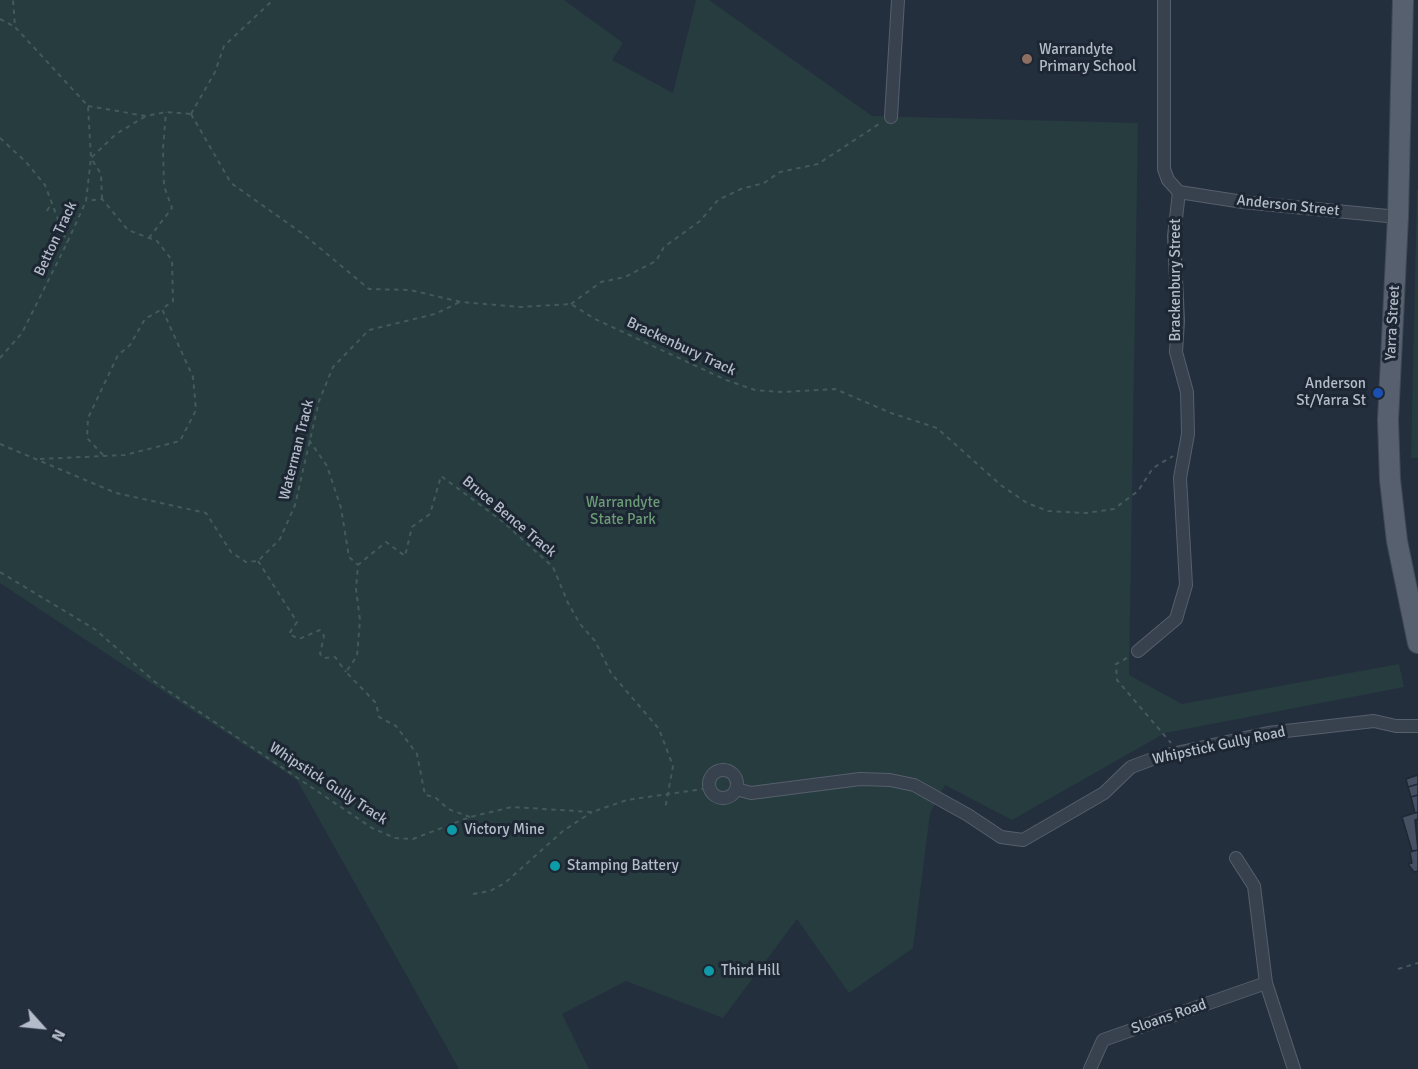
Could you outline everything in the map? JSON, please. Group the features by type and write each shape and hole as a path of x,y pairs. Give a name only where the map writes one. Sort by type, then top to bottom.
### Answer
{"main road":[{"name":"Yarra Street","path":"1403,0 1398,217 1389,420 1390,480 1397,541 1418,644"}],"street":[{"path":"891,117 898,0"},
{"path":"1164,0 1164,169 1168,180 1179,192"},
{"name":"Anderson Street","path":"1179,192 1243,202 1398,217"},
{"name":"Brackenbury Street","path":"1138,651 1176,619 1186,585 1180,477 1185,449 1187,392 1176,352 1178,321 1174,236 1179,192"},
{"name":"Whipstick Gully Road","path":"710,788 714,795 723,798 731,796 736,789 751,793 860,779 890,780 914,785 968,815 1001,837 1023,840 1104,793 1131,767 1179,752 1268,733 1362,723 1418,726"},
{"path":"710,788 713,774 726,770 735,775 736,789"},
{"path":"1236,858 1254,886 1266,983 1294,1069"},
{"name":"Sloans Road","path":"1090,1069 1103,1040 1266,983"}],"path":[{"path":"13,0 15,27"},
{"path":"191,114 215,72 224,46 273,0"},
{"path":"0,20 15,27 88,106 146,116"},
{"name":"Betton Track","path":"0,358 22,333 86,201 91,158 88,106"},
{"path":"104,455 87,438 88,418 118,355 130,345 146,318 173,301 172,260 158,241 128,230 112,214 102,199 101,174 91,158 116,134 146,116 166,112 191,114"},
{"path":"149,238 172,208 164,186 163,148 166,112"},
{"path":"191,114 231,183 303,234 369,290 410,290 461,302 521,307 571,304 601,282 625,277 656,261 664,247 700,221 718,200 741,189 764,183 780,172 818,164 891,117"},
{"path":"0,138 26,162 45,185 67,243"},
{"path":"86,201 102,199"},
{"path":"46,211 52,202"},
{"name":"Waterman Track","path":"258,561 280,539 295,505 319,401 333,367 369,330 435,314 461,302"},
{"name":"Brackenbury Track","path":"571,304 595,319 726,380 763,390 835,389 891,413 937,428 1002,486 1027,503 1048,511 1086,513 1114,509 1138,491 1153,468 1185,449"},
{"path":"37,459 125,454 180,441 196,410 193,377 162,309"},
{"path":"309,440 327,466 342,508 349,557 358,565 356,590 360,620 357,656 346,672"},
{"path":"0,444 66,474 116,493 206,513 231,552 246,562 258,561 297,622 289,634 299,639 320,630 324,636 320,654 324,658 335,657 376,703 379,717 396,726 417,754 425,795 435,797 448,809 470,817"},
{"name":"Bruce Bence Track","path":"358,565 387,542 405,556 412,527 430,514 441,476 502,521 553,567 580,624 595,641 611,673 659,729 673,766 665,809"},
{"name":"Whipstick Gully Track","path":"0,573 96,630 155,682 372,828 395,838 413,839 470,817 513,807 591,812 627,800 669,796 710,788"},
{"path":"1138,651 1116,664 1117,680 1179,752"},
{"path":"473,894 490,891 505,883 563,831 591,812"},
{"path":"1398,969 1418,963"}],"green space":[{"name":"Warrandyte State Park","path":"0,0 564,0 623,43 612,60 673,93 696,0 709,0 872,116 1138,123 1129,675 1182,704 1399,664 1404,687 1165,733 1012,820 945,785 930,813 913,948 849,993 797,919 723,1018 626,981 562,1014 589,1069 459,1069 297,780 0,583"},
{"path":"1417,190 1418,458 1411,458"}],"building":[{"path":"1418,775 1418,784 1408,787 1406,779"},
{"path":"1418,784 1418,795 1411,797 1408,787"},
{"path":"1418,795 1418,812 1415,813 1411,797"},
{"path":"1418,812 1418,819 1415,820 1418,850 1412,851 1402,817"},
{"path":"1418,850 1418,871 1414,872 1408,864 1412,863 1410,852"}],"place":[{"name":"Warrandyte Primary School","path":"1027,59"},
{"name":"Anderson St/Yarra St","path":"1378,393"},
{"name":"Victory Mine","path":"452,830"},
{"name":"Stamping Battery","path":"555,866"},
{"name":"Third Hill","path":"709,971"}]}
